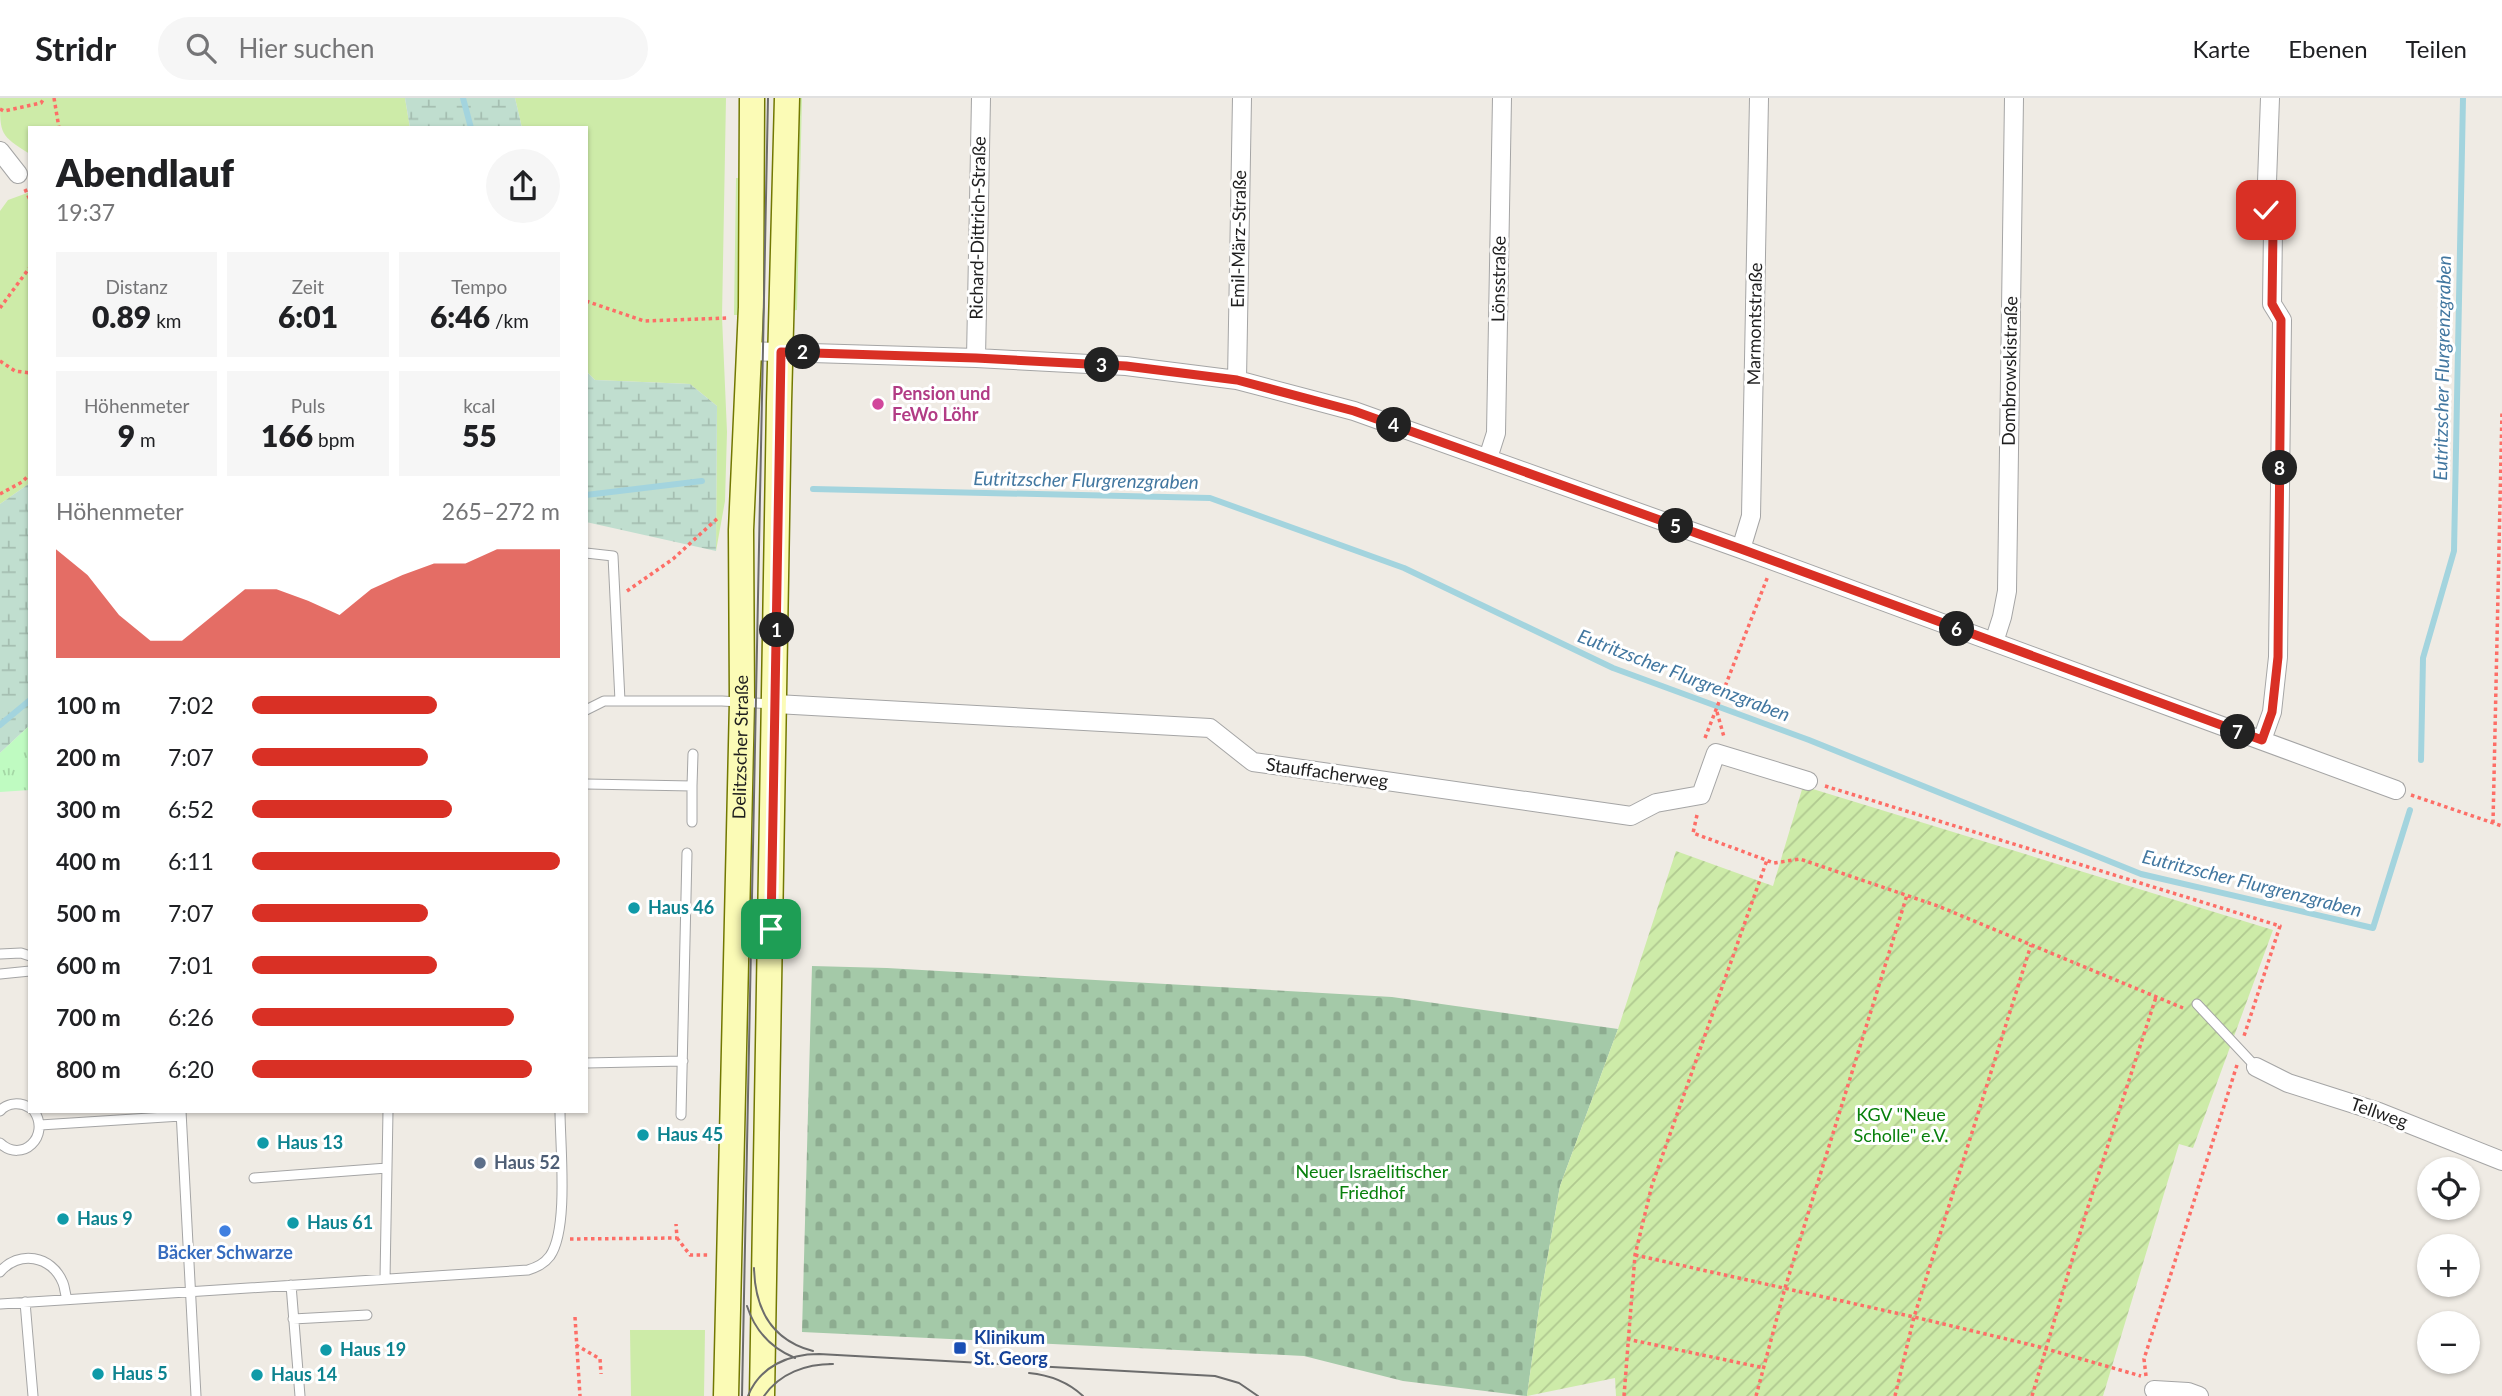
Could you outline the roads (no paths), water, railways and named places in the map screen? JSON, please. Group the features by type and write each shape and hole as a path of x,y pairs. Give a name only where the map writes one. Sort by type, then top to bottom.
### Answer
{"main road":[{"name":"Delitzscher Straße","path":"726,1396 742,702 741,530 749,351 752,98"},
{"name":"Delitzscher Straße","path":"762,1396 787,98"}],"street":[{"name":"Richard-Dittrich-Straße","path":"976,358 981,98"},
{"name":"Emil-März-Straße","path":"1237,380 1242,98"},
{"name":"Lönsstraße","path":"1488,458 1496,433 1502,98"},
{"name":"Marmontstraße","path":"1741,549 1751,516 1759,98"},
{"name":"Dombrowskistraße","path":"1994,642 2007,591 2014,98"},
{"path":"2262,740 2275,694 2278,643 2281,320 2272,304 2273,230 2266,210 2270,98"},
{"path":"0,151 19,174"},
{"path":"749,351 1126,366 1237,380 1354,411 1774,561 2396,790"},
{"name":"Stauffacherweg","path":"776,704 1210,728 1254,762 1631,816 1656,803 1701,794 1714,755 1719,752 1808,781"},
{"name":"Tellweg","path":"2256,1067 2288,1083 2379,1112 2502,1161"},
{"path":"2150,1384 2199,1396"}],"lane":[{"path":"588,554 613,556 620,701"},
{"path":"588,709 604,701 776,704"},
{"path":"692,822 693,754"},
{"path":"588,784 692,786"},
{"path":"681,1115 687,853"},
{"path":"0,954 28,955"},
{"path":"0,974 28,971"},
{"path":"2197,1004 2256,1067"},
{"path":"588,1063 683,1061"},
{"path":"0,1111 15,1103 28,1108"},
{"path":"0,1143 5,1148 18,1151 29,1147 38,1137 40,1125 34,1113"},
{"path":"40,1125 181,1113 197,1396"},
{"path":"385,1279 388,1113"},
{"path":"0,1304 528,1270 541,1265 550,1257 561,1225 560,1113"},
{"path":"254,1178 387,1168"},
{"path":"0,1272 22,1258 47,1262 63,1282 66,1299"},
{"path":"291,1285 300,1396"},
{"path":"25,1302 33,1396"},
{"path":"293,1319 367,1315"}],"waterway":[{"path":"463,98 470,126"},
{"name":"Eutritzscher Flurgrenzgraben","path":"2421,760 2423,658 2454,551 2463,98"},
{"name":"Eutritzscher Flurgrenzgraben","path":"588,495 702,481"},
{"name":"Eutritzscher Flurgrenzgraben","path":"813,489 1210,498 1404,568 1613,668 1809,740 2141,874 2373,928 2410,810"},
{"path":"0,725 28,702"}],"tram line":[{"path":"742,1396 768,98"},
{"path":"754,1268 758,1297 768,1321 786,1339 813,1351"},
{"path":"747,1306 754,1323 765,1338 795,1358"},
{"path":"748,1396 760,1377 777,1364 797,1356 819,1354 1215,1376 1239,1383 1258,1396"},
{"path":"764,1396 778,1381 794,1371 833,1364 829,1364"},
{"path":"1029,1373 1058,1380 1083,1396"}],"place":[{"name":"Pension und FeWo Löhr","path":"878,404"},
{"name":"Haus 46","path":"634,908"},
{"name":"Haus 45","path":"643,1135"},
{"name":"Haus 13","path":"263,1143"},
{"name":"Haus 52","path":"480,1163"},
{"name":"Haus 9","path":"63,1219"},
{"name":"Haus 61","path":"293,1223"},
{"name":"Bäcker Schwarze","path":"225,1231"},
{"name":"Klinikum St. Georg","path":"960,1348"},
{"name":"Haus 19","path":"326,1350"},
{"name":"Haus 5","path":"98,1374"},
{"name":"Haus 14","path":"257,1375"}],"park label":[{"name":"KGV \"Neue Scholle\" e.V.","path":"1901,1125"},
{"name":"Neuer Israelitischer Friedhof","path":"1372,1182"}]}
